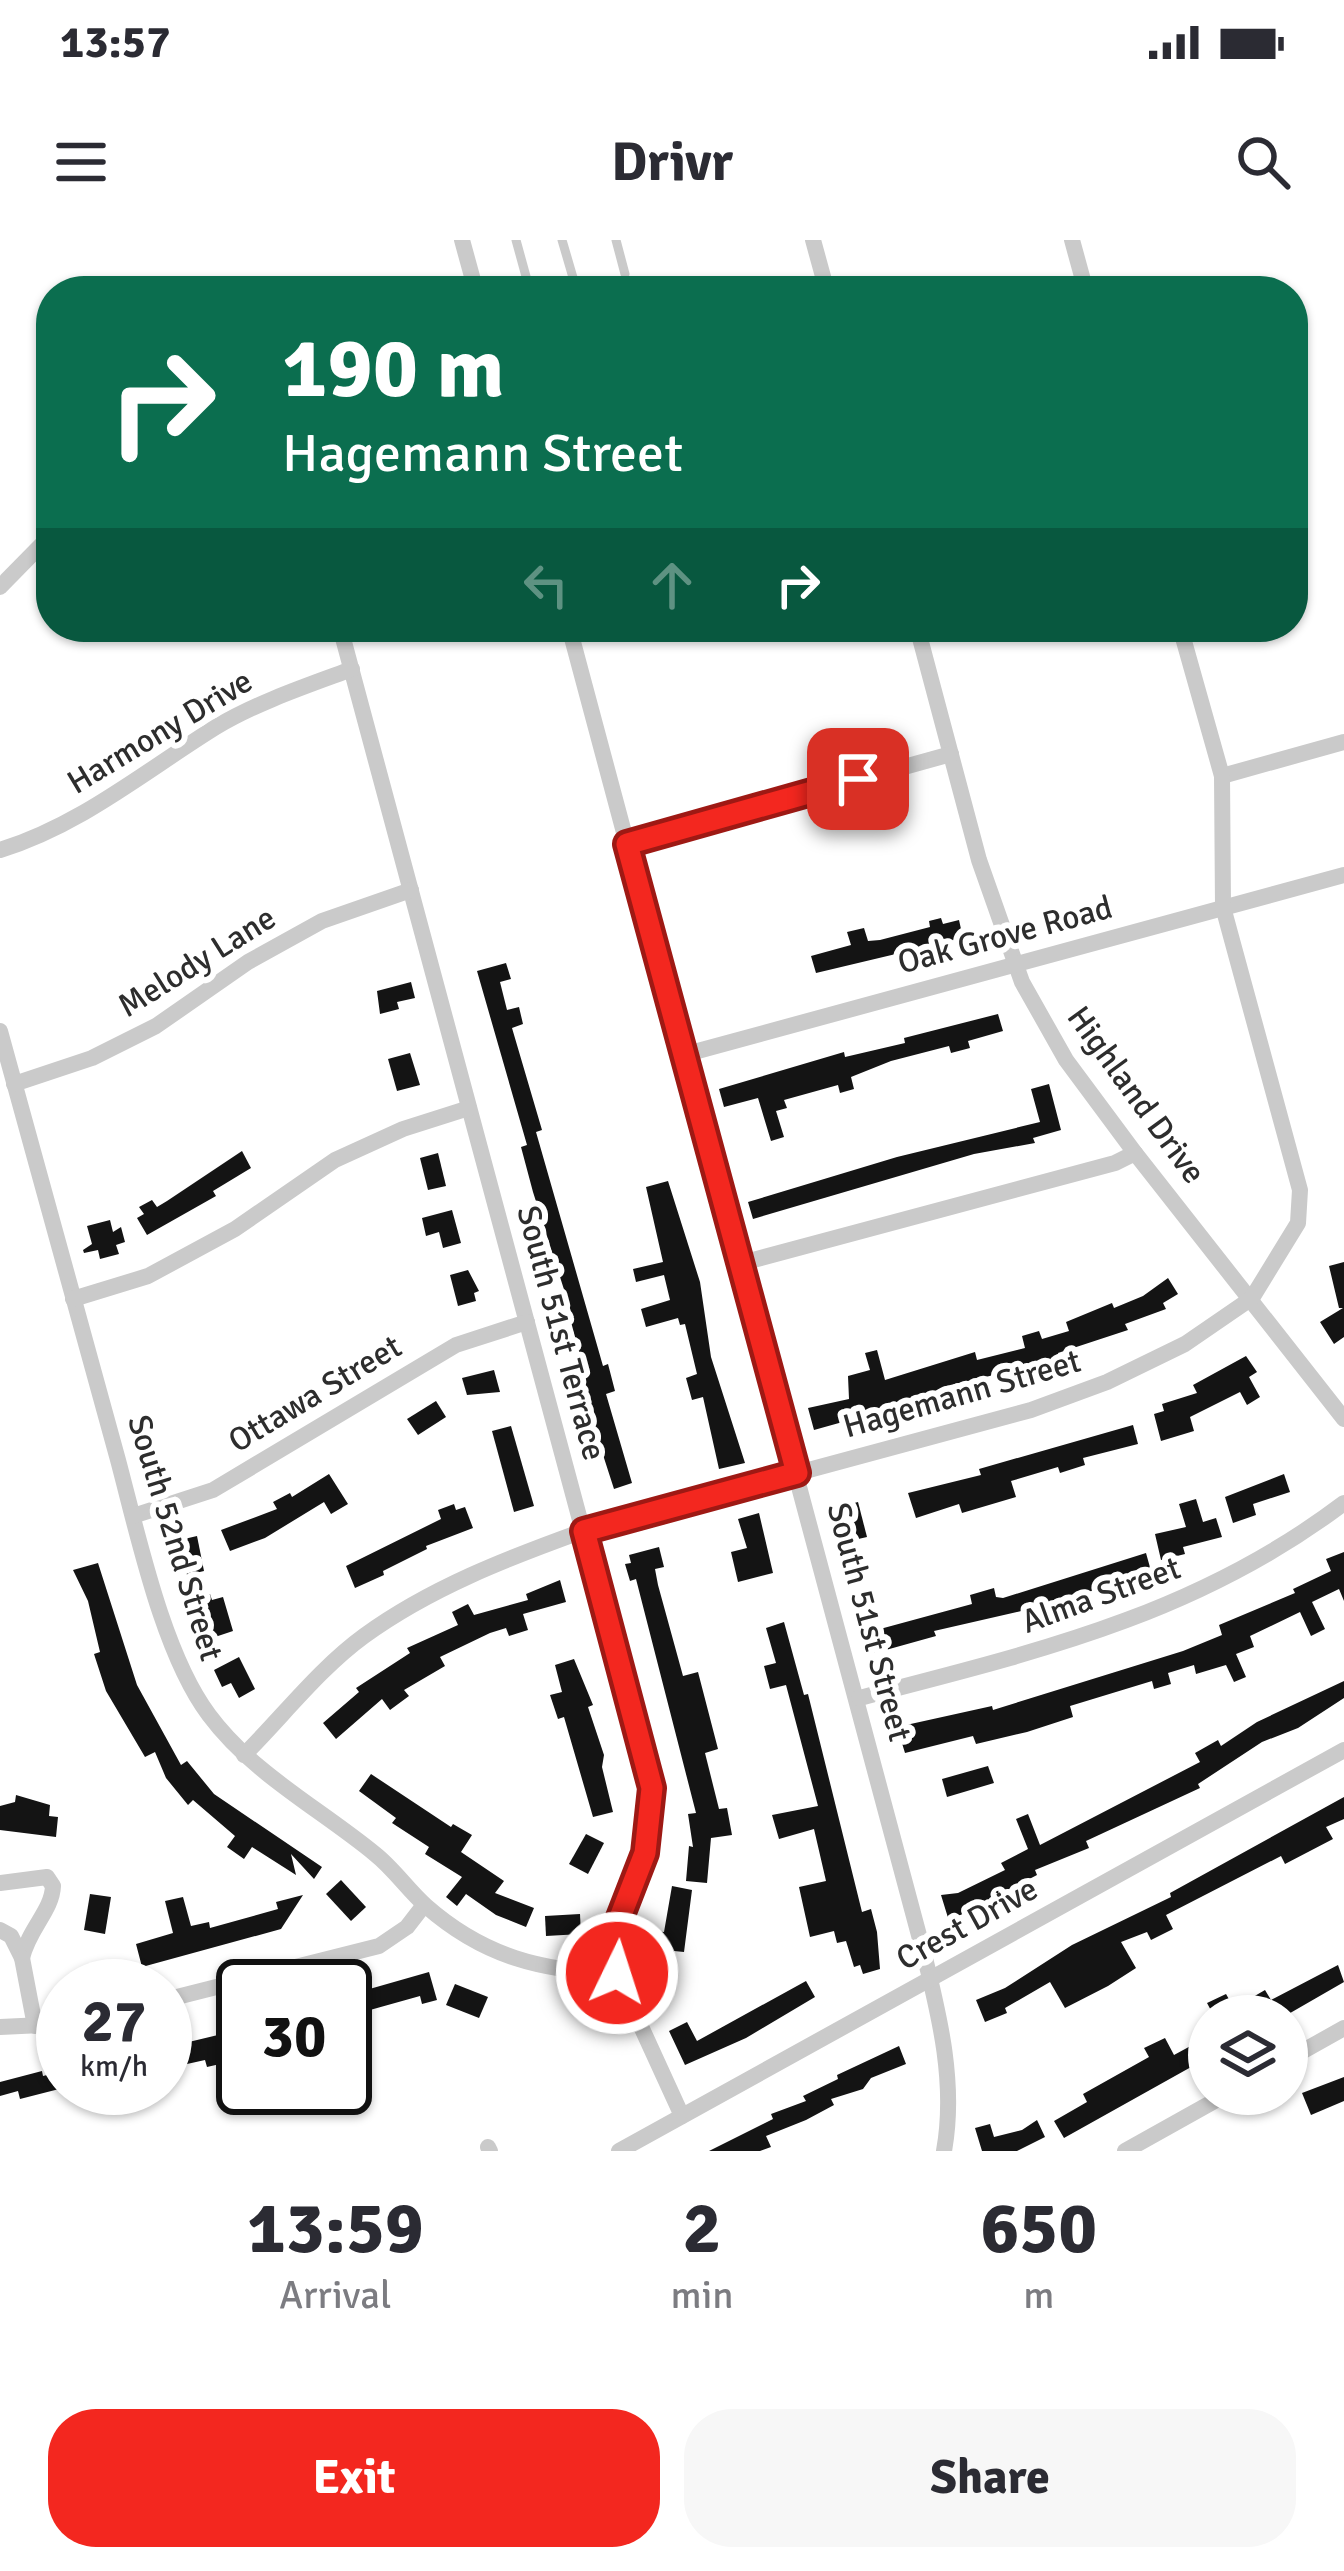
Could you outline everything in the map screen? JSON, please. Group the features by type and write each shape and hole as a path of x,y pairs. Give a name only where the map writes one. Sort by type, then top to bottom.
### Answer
{"street":[{"path":"462,240 472,276"},
{"path":"813,240 822,276"},
{"path":"1072,240 1082,276"},
{"path":"0,586 36,550"},
{"name":"South 51st Terrace","path":"344,642 652,1788 645,1853 619,1920 617,1973 682,2116"},
{"name":"South 51st Street","path":"575,642 931,1979 949,2103 944,2151"},
{"name":"Highland Drive","path":"921,642 979,860 1014,963 1066,1060 1344,1419"},
{"path":"1184,642 1222,776 1223,907 1300,1190 1298,1222 1252,1298"},
{"name":"Harmony Drive","path":"0,850 32,840 108,800 219,725 287,692 352,669"},
{"path":"1222,776 1344,742"},
{"path":"627,844 951,754"},
{"name":"Oak Grove Road","path":"682,1055 1344,875"},
{"name":"Melody Lane","path":"14,1084 92,1058 156,1026 248,962 322,921 411,890"},
{"name":"South 52nd Street","path":"0,1031 133,1516 182,1674 244,1755 378,1856 424,1905 470,1941 514,1961 560,1971 617,1973"},
{"path":"74,1299 148,1276 235,1229 335,1160 403,1129 469,1108"},
{"path":"742,1263 1115,1163 1135,1153"},
{"name":"Hagemann Street","path":"244,1755 362,1637 439,1591 584,1531 1030,1410 1107,1382 1185,1344 1252,1298"},
{"name":"Ottawa Street","path":"133,1516 213,1490 456,1345 527,1322"},
{"name":"Alma Street","path":"859,1697 1059,1647 1138,1619 1231,1577 1344,1502"},
{"name":"Crest Drive","path":"619,2151 1344,1750"},
{"path":"0,1882 34,1876 47,1877 53,1886 52,1902 28,1932 22,1958"},
{"path":"192,1993 379,1946 407,1927 424,1905"},
{"path":"0,1930 11,1936 22,1958 35,2026 0,2027"},
{"path":"1308,2048 1344,2028"},
{"path":"1127,2151 1190,2115"}],"lane":[{"path":"516,240 528,276"},
{"path":"562,240 573,276"},
{"path":"616,240 625,274"}],"building":[{"path":"941,918 943,924 959,920 963,938 816,973 811,956 851,945 847,932 864,928 868,941 880,940 930,927 929,921"},
{"path":"506,963 511,979 500,982 507,1010 519,1007 523,1024 512,1028 542,1130 536,1132 603,1366 608,1364 615,1391 606,1394 632,1483 614,1489 575,1368 583,1366 574,1321 533,1192 521,1147 527,1145 477,971"},
{"path":"411,982 415,998 397,1002 399,1009 380,1014 377,991"},
{"path":"998,1014 1003,1031 968,1041 970,1048 951,1053 949,1046 891,1061 851,1077 854,1089 840,1093 838,1085 784,1100 787,1108 776,1111 784,1137 771,1141 758,1098 724,1107 719,1089 844,1052 845,1057 905,1043 904,1038"},
{"path":"410,1053 420,1085 397,1091 388,1059"},
{"path":"1049,1084 1061,1130 1033,1138 1035,1143 974,1154 753,1219 748,1202 897,1157 1040,1122 1031,1089"},
{"path":"242,1151 251,1168 213,1191 216,1196 147,1235 137,1218 144,1214 139,1207 152,1200 157,1207"},
{"path":"438,1153 446,1186 428,1190 420,1158"},
{"path":"668,1181 700,1282 711,1357 745,1463 719,1469 703,1397 692,1400 686,1378 697,1374 685,1324 680,1325 678,1318 646,1327 641,1309 670,1300 664,1275 636,1282 633,1269 663,1262 646,1187"},
{"path":"452,1210 461,1243 443,1248 439,1232 426,1236 422,1218"},
{"path":"110,1220 113,1232 121,1227 125,1242 116,1245 119,1254 100,1259 98,1250 84,1253 92,1244 87,1226"},
{"path":"1344,1262 1344,1337 1334,1344 1320,1322 1343,1308 1339,1308 1329,1266"},
{"path":"468,1270 479,1291 474,1293 476,1301 458,1306 450,1275"},
{"path":"1168,1278 1178,1294 1163,1303 1166,1309 1125,1324 1128,1330 1058,1353 1060,1360 946,1386 931,1393 932,1397 814,1430 808,1408 849,1399 848,1376 870,1370 865,1353 877,1350 885,1380 975,1352 977,1360 1025,1348 1022,1336 1039,1331 1042,1339 1069,1331 1066,1322 1143,1296"},
{"path":"1246,1356 1257,1372 1249,1377 1260,1397 1247,1405 1240,1392 1190,1417 1194,1431 1161,1441 1154,1414 1164,1411 1162,1404 1197,1393 1193,1385"},
{"path":"494,1370 500,1392 467,1395 462,1378"},
{"path":"436,1401 446,1417 418,1435 407,1419"},
{"path":"1133,1425 1138,1444 1083,1458 1085,1465 1060,1473 1058,1467 1011,1481 1016,1497 962,1513 959,1504 916,1518 908,1493 981,1475 979,1469"},
{"path":"511,1426 534,1506 514,1512 492,1431"},
{"path":"329,1474 348,1504 331,1514 324,1502 265,1538 230,1551 221,1530 277,1509 273,1502 290,1493 292,1497"},
{"path":"1284,1474 1290,1492 1253,1504 1256,1515 1233,1523 1225,1497"},
{"path":"1196,1499 1203,1522 1216,1518 1222,1537 1183,1547 1185,1554 1161,1560 1155,1534 1186,1527 1179,1504"},
{"path":"858,1502 867,1537 845,1542 836,1508"},
{"path":"454,1504 456,1510 465,1507 473,1528 426,1546 355,1588 346,1566 441,1519 438,1510"},
{"path":"759,1513 773,1573 738,1582 731,1552 747,1548 738,1519"},
{"path":"197,1536 204,1571 187,1575 180,1540"},
{"path":"659,1547 664,1567 655,1569 658,1585 683,1676 698,1672 718,1749 705,1753 719,1809 727,1808 732,1835 711,1838 707,1883 686,1881 689,1846 693,1847 688,1814 696,1813 636,1579 630,1581 625,1564 631,1563 629,1555"},
{"path":"1344,1552 1344,1601 1339,1589 1312,1602 1325,1629 1311,1636 1300,1612 1250,1636 1254,1647 1236,1654 1246,1677 1234,1682 1226,1665 1196,1674 1194,1665 1168,1673 1171,1684 1154,1689 1152,1681 1070,1706 1073,1717 1027,1732 976,1744 973,1736 905,1753 897,1727 992,1706 993,1710 1183,1651 1222,1635 1219,1625 1295,1593 1293,1589 1331,1571 1326,1559"},
{"path":"1146,1553 1151,1571 1056,1603 934,1631 936,1636 875,1653 869,1632 972,1604 970,1595 994,1588 996,1597 1003,1598"},
{"path":"98,1563 137,1685 181,1765 187,1761 214,1794 322,1867 314,1879 291,1854 296,1875 252,1847 244,1859 227,1847 235,1836 193,1800 188,1805 166,1778 155,1752 145,1757 106,1691 94,1654 100,1652 88,1601 73,1570"},
{"path":"560,1580 566,1602 523,1614 528,1630 509,1636 506,1628 440,1657 445,1666 404,1690 409,1696 390,1710 382,1699 336,1739 323,1723 359,1692 356,1688 410,1653 407,1648 458,1625 452,1612 468,1604 474,1615 528,1600 526,1594"},
{"path":"210,1594 212,1600 223,1597 233,1631 206,1640 200,1624 193,1626 185,1601"},
{"path":"784,1622 804,1695 808,1694 862,1912 871,1909 877,1932 880,1969 863,1974 860,1965 854,1967 846,1941 837,1943 834,1931 810,1937 799,1887 826,1881 814,1829 779,1839 772,1815 818,1806 786,1685 770,1689 764,1666 776,1663 766,1628"},
{"path":"239,1657 255,1689 239,1698 231,1683 222,1687 214,1670"},
{"path":"574,1659 593,1705 588,1707 604,1755 602,1767 613,1812 593,1817 564,1717 558,1719 550,1695 562,1692 555,1665"},
{"path":"1344,1681 1344,1698 1298,1728 1262,1742 1198,1784 1200,1788 1086,1841 1089,1848 1035,1870 1037,1875 949,1921 941,1895 958,1893 1005,1870 1001,1863 1028,1849 1016,1819 1028,1814 1040,1845 1200,1762 1195,1753 1218,1740 1221,1746 1257,1722"},
{"path":"988,1766 994,1783 947,1797 942,1779"},
{"path":"371,1774 451,1827 472,1835 461,1852 504,1881 495,1893 534,1908 526,1927 496,1915 466,1894 457,1906 446,1897 462,1877 425,1854 429,1847 392,1823 396,1818 359,1791"},
{"path":"16,1795 50,1805 49,1816 58,1817 56,1837 0,1830 0,1806 15,1802"},
{"path":"1344,1797 1344,1819 1326,1827 1333,1839 1285,1864 1281,1856 1166,1915 1173,1929 1151,1940 1147,1932 1121,1942 1136,1968 1108,1986 1065,2008 1050,1982 1005,2008 1007,2013 985,2022 976,2000 1005,1988 1072,1945 1171,1897 1170,1893"},
{"path":"586,1834 604,1843 588,1874 569,1864"},
{"path":"341,1880 366,1907 351,1921 326,1894"},
{"path":"672,1886 692,1890 684,1952 674,1951 672,1967 651,1964 654,1931 664,1932"},
{"path":"90,1894 111,1897 105,1934 84,1930"},
{"path":"303,1895 281,1929 171,1959 140,1959 136,1944 173,1933 165,1901 183,1897 191,1926 209,1922 210,1928 278,1909 276,1902"},
{"path":"580,1914 581,1934 546,1936 545,1916"},
{"path":"1338,1965 1344,1982 1308,2003 1308,1995 1281,1995"},
{"path":"429,1972 437,2000 422,2004 420,1996 372,2009 372,1988"},
{"path":"806,1981 815,1997 746,2038 685,2065 669,2031 687,2022 697,2041"},
{"path":"455,1984 488,1997 479,2018 446,2005"},
{"path":"216,2035 216,2065 207,2067 205,2060 192,2063 192,2041"},
{"path":"1165,2038 1174,2055 1188,2047 1188,2069 1064,2138 1054,2121 1087,2102 1083,2094 1149,2057 1144,2048"},
{"path":"899,2046 906,2064 871,2078 863,2089 831,2099 834,2105 806,2120 766,2136 771,2147 709,2151 773,2119 771,2114 806,2101 803,2096 838,2079 837,2075"},
{"path":"36,2073 36,2095 20,2099 18,2091 0,2096 0,2082"},
{"path":"1344,2077 1344,2101 1311,2115 1308,2091"},
{"path":"1037,2120 1045,2137 1017,2151 982,2151 975,2128 990,2124 994,2137 1022,2130"}],"route":[{"path":"617,1973 619,1920 645,1853 652,1788 584,1531 797,1473 627,844 858,779"}]}
